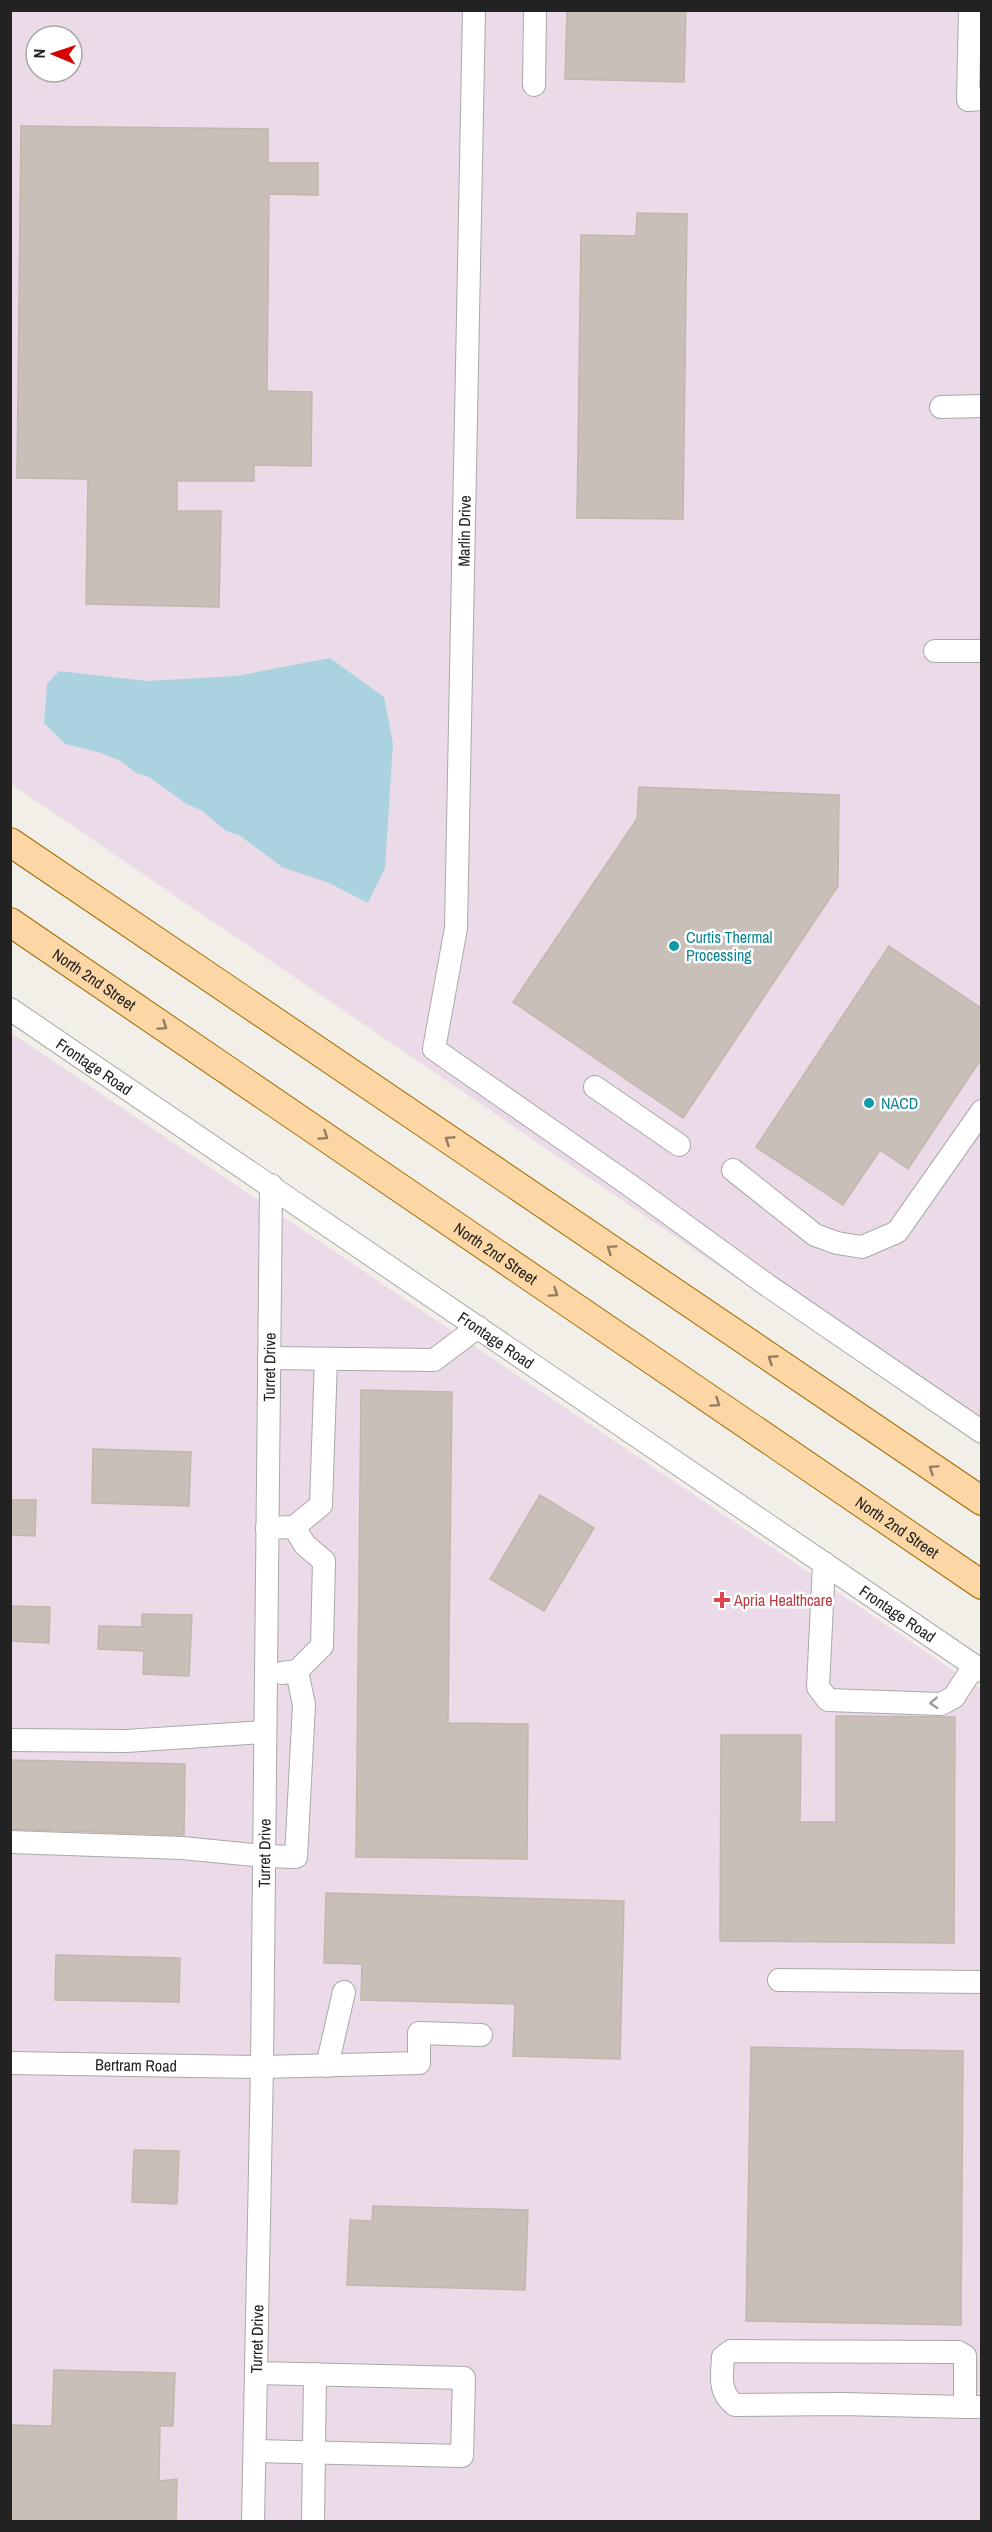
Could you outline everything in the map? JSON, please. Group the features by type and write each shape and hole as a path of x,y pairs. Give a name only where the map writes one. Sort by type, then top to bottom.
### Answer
{"main road":[{"path":"10,842 981,1501"},
{"name":"North 2nd Street","path":"10,922 981,1585"}],"street":[{"name":"Marlin Drive","path":"474,10 456,928 434,1049 632,1186 767,1285 981,1432"},
{"path":"534,85 535,10"},
{"path":"970,10 968,100 981,99"},
{"path":"941,407 981,406"},
{"path":"935,651 981,651"},
{"name":"Frontage Road","path":"10,1009 978,1668"},
{"path":"595,1087 679,1145"},
{"path":"733,1170 815,1235 837,1243 862,1246 897,1232 981,1112"},
{"name":"Turret Drive","path":"253,2522 264,1856 271,1185"},
{"path":"269,1358 434,1360 478,1327"},
{"path":"267,1528 294,1527 321,1505 326,1359"},
{"path":"266,1674 297,1671 322,1646 324,1561 305,1545 294,1527"},
{"path":"824,1563 818,1687 828,1700 941,1704 954,1697 978,1668"},
{"path":"10,1842 183,1848 296,1857 304,1705 297,1671"},
{"path":"10,1740 126,1741 265,1732"},
{"path":"779,1980 981,1982"},
{"path":"327,2066 344,1992"},
{"name":"Bertram Road","path":"10,2063 261,2067 419,2063 419,2033 481,2034"},
{"path":"731,2351 958,2352 964,2356 973,2407 843,2404 735,2405 725,2397 722,2384 723,2356 731,2351"},
{"path":"255,2451 462,2456 464,2378 256,2373"},
{"path":"313,2522 315,2374"}],"shaded area":[{"path":"10,11 981,11 981,1445 11,784"},
{"path":"10,1032 981,1689 981,2521 11,2521"}],"water":[{"path":"330,658 384,697 393,744 385,868 368,903 329,883 282,867 239,835 226,831 201,810 188,805 149,777 136,773 121,761 98,752 65,744 44,723 47,684 59,671 147,681 236,676"}],"building":[{"path":"567,10 686,10 684,82 565,79"},
{"path":"21,126 268,129 268,163 318,163 318,195 269,194 267,391 312,392 311,466 254,465 254,481 177,481 177,511 221,511 219,607 86,604 88,479 17,478"},
{"path":"637,213 687,214 683,519 577,518 581,235 636,236"},
{"name":"Curtis Thermal Processing","path":"639,787 839,795 838,886 683,1118 513,1002 637,819"},
{"name":"NACD","path":"889,946 981,1008 981,1059 908,1169 880,1150 843,1205 756,1147"},
{"path":"361,1390 452,1392 448,1723 528,1724 527,1859 356,1857"},
{"path":"93,1449 191,1452 189,1506 92,1503"},
{"path":"540,1495 594,1528 544,1611 490,1579"},
{"path":"10,1500 36,1500 35,1536 10,1535"},
{"path":"10,1606 50,1607 49,1643 10,1641"},
{"path":"142,1614 192,1615 189,1676 143,1674 144,1651 98,1649 99,1626 142,1627"},
{"path":"836,1716 955,1717 954,1943 720,1941 721,1735 801,1735 800,1822 836,1822"},
{"path":"10,1760 185,1764 184,1835 10,1829"},
{"path":"326,1893 624,1901 620,2059 513,2056 515,2004 361,2000 362,1964 324,1963"},
{"path":"56,1955 180,1958 179,2002 55,2000"},
{"path":"751,2047 963,2051 961,2325 746,2321"},
{"path":"134,2150 179,2151 177,2204 132,2202"},
{"path":"373,2206 528,2210 525,2290 347,2285 350,2220 372,2221"},
{"path":"54,2370 175,2373 173,2426 160,2426 159,2481 177,2479 176,2522 10,2522 10,2425 52,2426"}],"place":[{"name":"Curtis Thermal Processing","path":"674,946"},
{"name":"NACD","path":"869,1103"},
{"name":"Apria Healthcare","path":"722,1600"}]}
